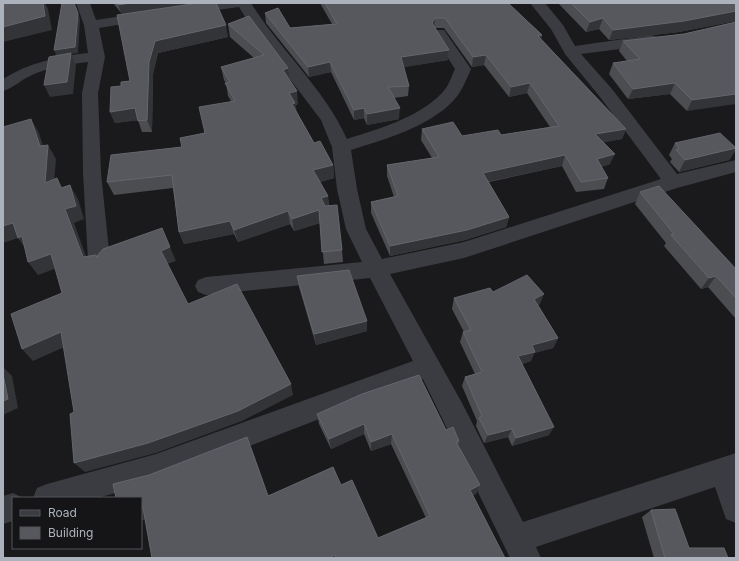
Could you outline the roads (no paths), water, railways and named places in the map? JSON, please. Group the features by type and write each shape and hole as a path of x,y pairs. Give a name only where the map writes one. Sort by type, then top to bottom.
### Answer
{"street":[{"path":"83,3 91,24 97,57 90,93 92,173 99,260"},
{"path":"91,24 240,3"},
{"path":"244,3 260,30 302,81 329,118 341,147 347,189 356,229 453,411 521,548 730,469 736,509"},
{"path":"537,3 558,28 570,51 606,93 673,182"},
{"path":"341,147 396,128 422,115 435,108 455,88 463,69 439,33"},
{"path":"570,51 663,39"},
{"path":"3,86 25,72 74,59 97,57"},
{"path":"206,286 376,269 464,250 673,182 736,166"},
{"path":"52,497 156,468 428,366"}]}
